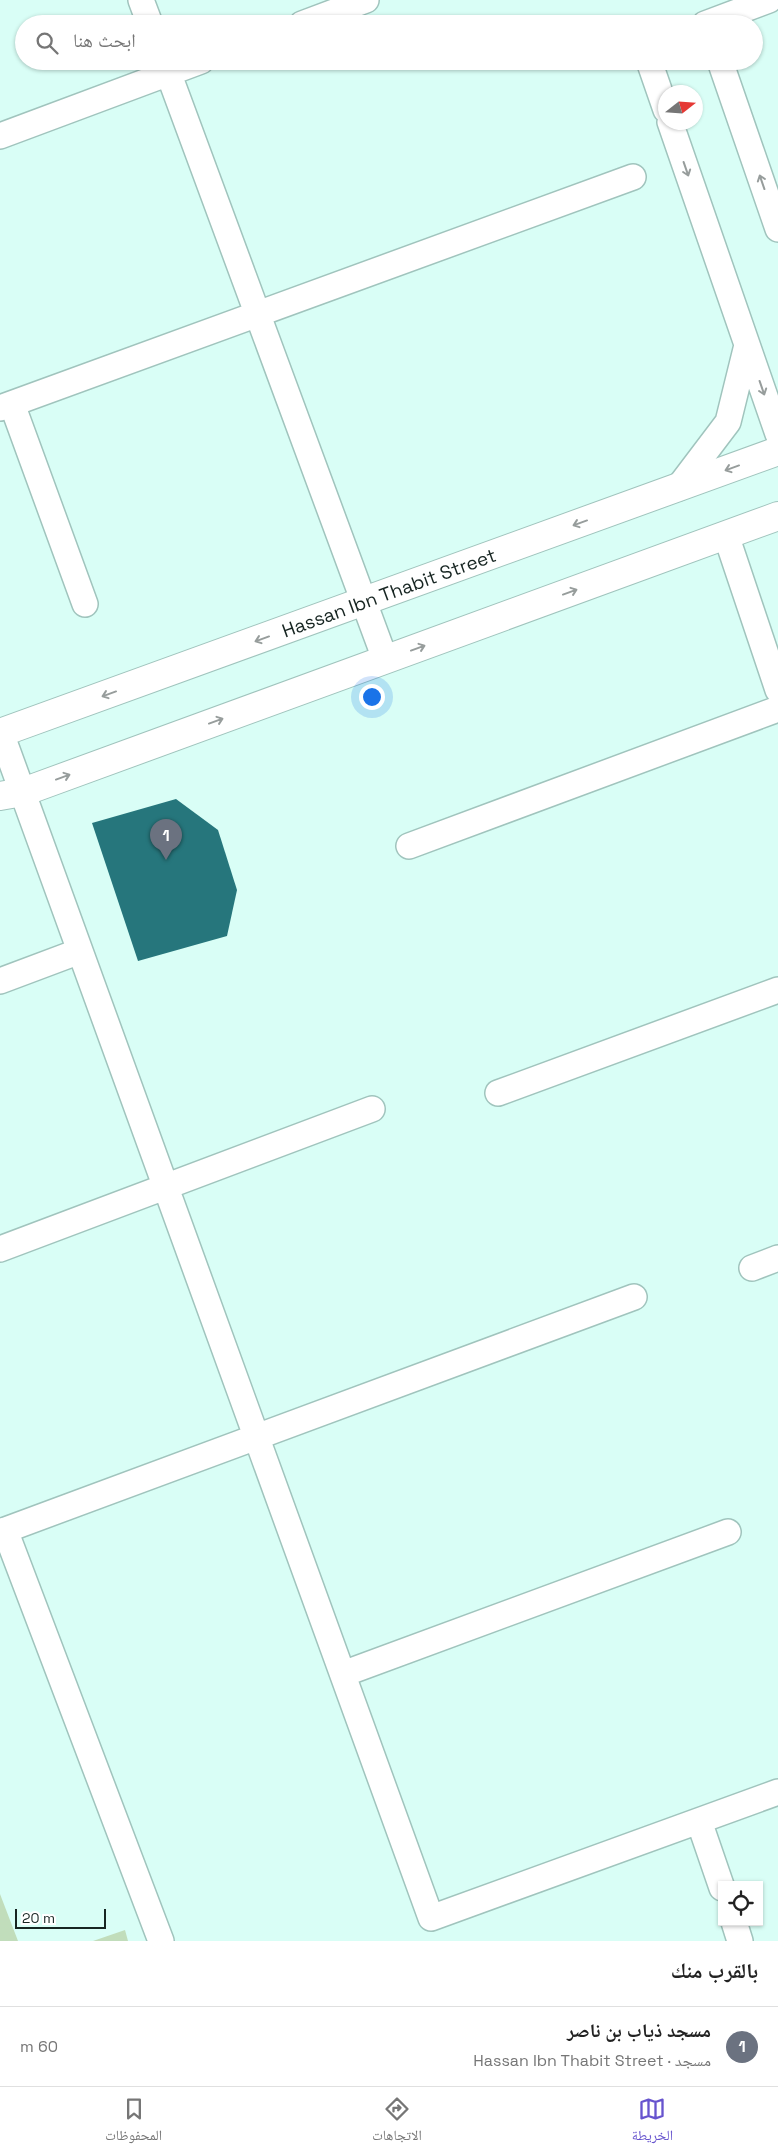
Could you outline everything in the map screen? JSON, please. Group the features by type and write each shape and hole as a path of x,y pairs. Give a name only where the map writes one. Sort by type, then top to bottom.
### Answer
{"street":[{"path":"141,0 147,15"},
{"path":"326,15 366,0"},
{"path":"730,15 769,0"},
{"path":"0,136 159,70"},
{"path":"167,70 385,660"},
{"path":"652,70 658,87"},
{"path":"723,70 778,228"},
{"path":"673,130 778,434"},
{"path":"85,604 6,406 633,177"},
{"path":"678,488 728,422 747,345"},
{"name":"Hassan Ibn Thabit Street","path":"0,733 778,451"},
{"path":"11,794 778,516"},
{"path":"726,535 778,690"},
{"path":"409,846 778,709"},
{"path":"0,733 11,794 80,951 432,1918 778,1792"},
{"path":"0,981 80,951"},
{"path":"498,1093 778,990"},
{"path":"0,1249 372,1110"},
{"path":"752,1268 778,1258"},
{"path":"161,1941 2,1531 634,1297"},
{"path":"343,1674 728,1532"},
{"path":"699,1821 720,1881"},
{"path":"735,1926 740,1941"}],"green space":[{"path":"0,1894 18,1941 0,1941"},
{"path":"125,1930 128,1941 93,1941"}],"building":[{"path":"176,799 218,830 237,890 227,936 138,961 92,823"}],"place":[{"name":"مسجد ذياب بن ناصر","path":"166,860"}]}
